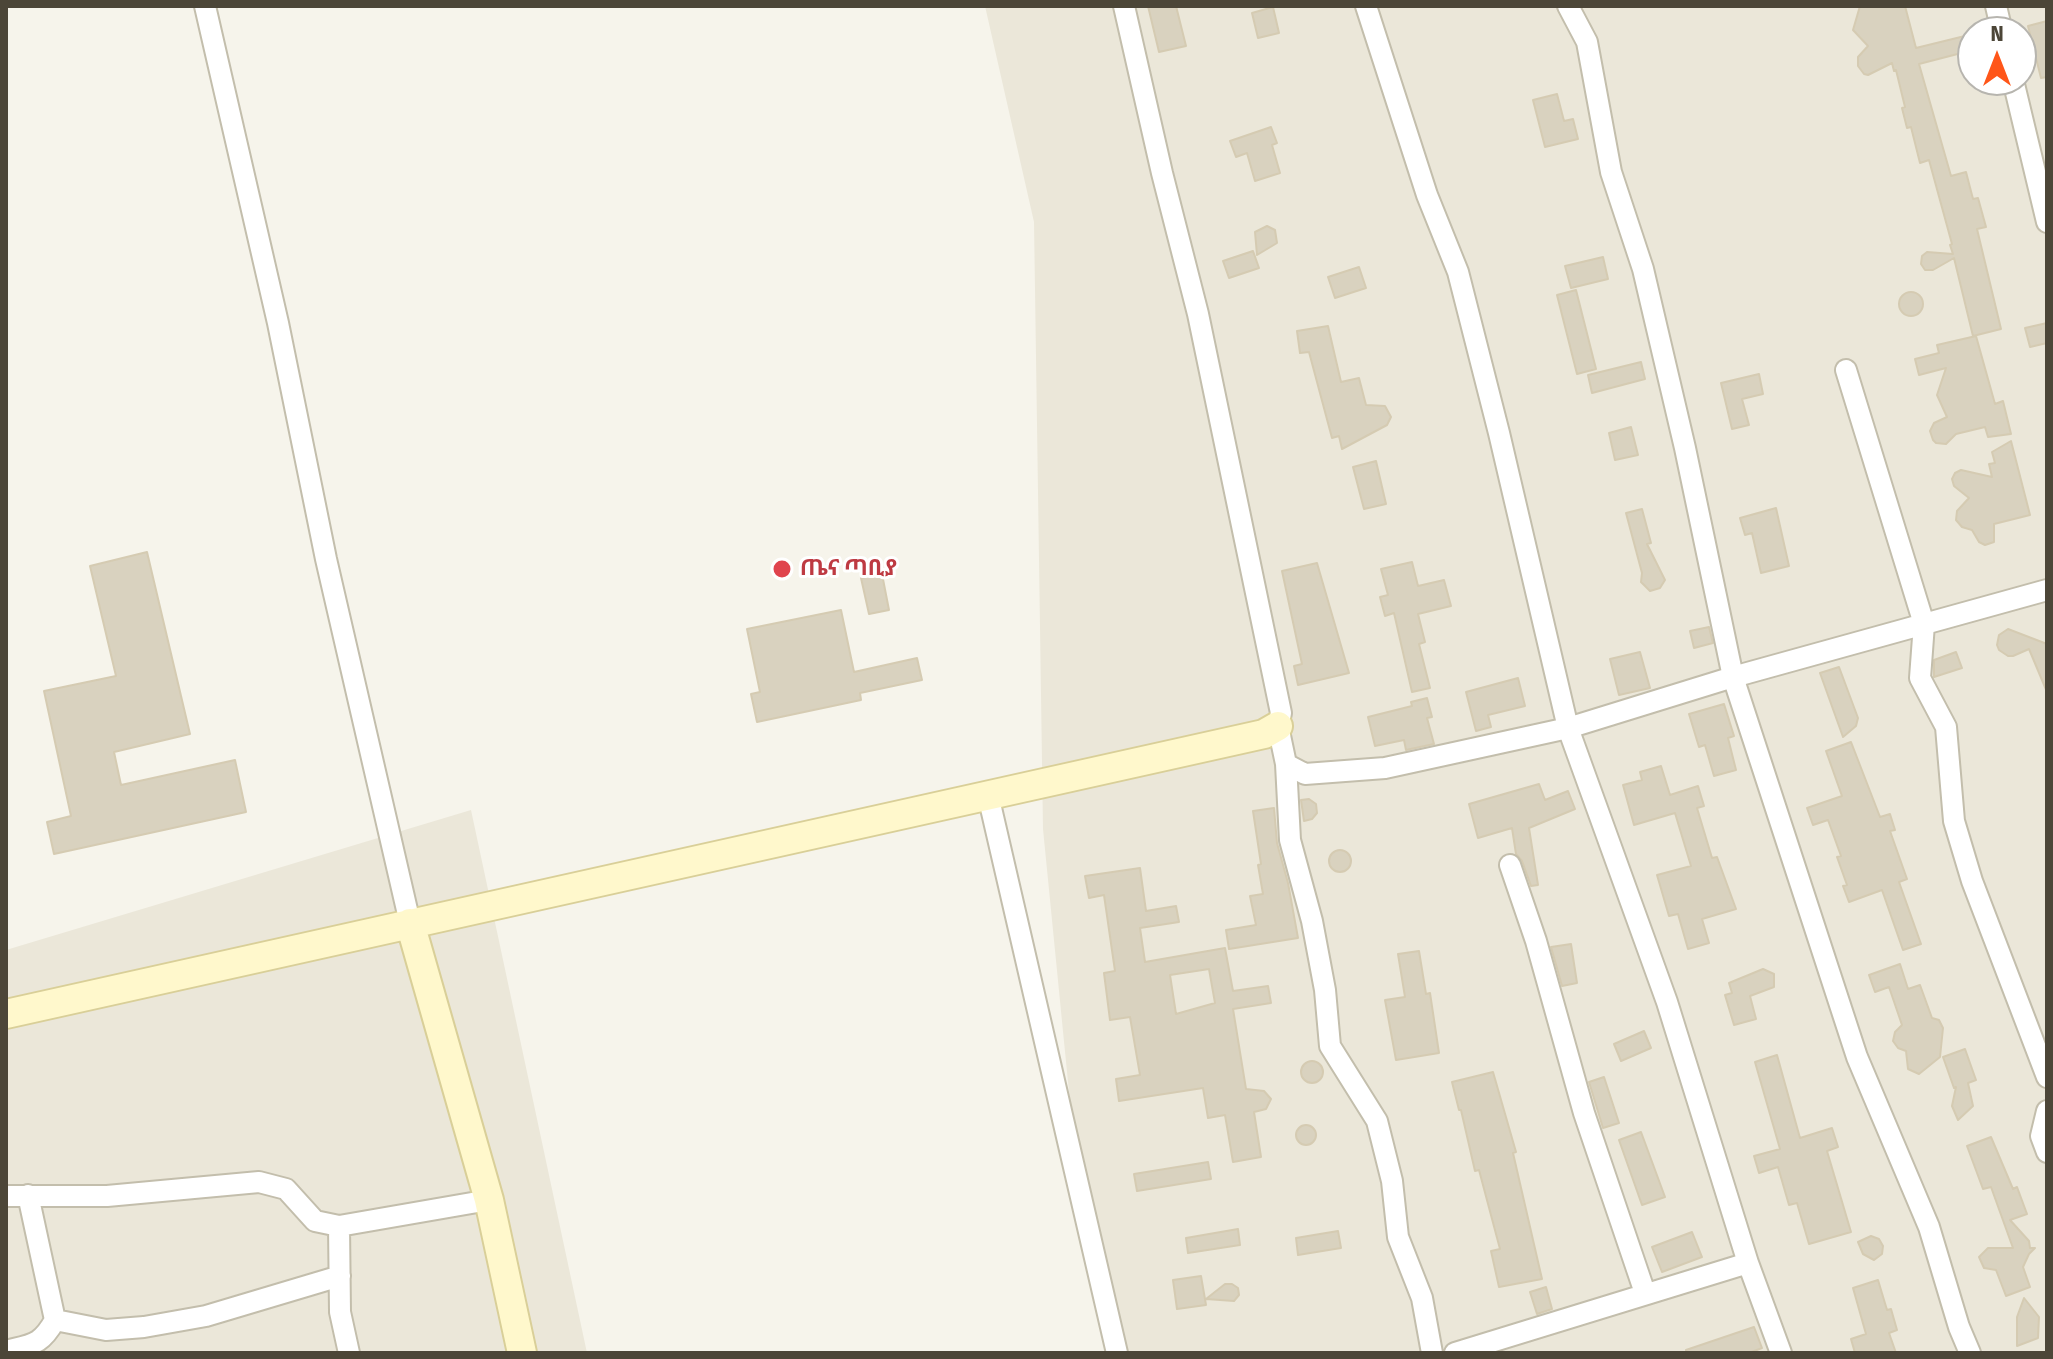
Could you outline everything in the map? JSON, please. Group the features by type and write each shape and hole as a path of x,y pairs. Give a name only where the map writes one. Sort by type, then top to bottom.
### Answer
{"street":[{"path":"205,6 410,923 489,1200 522,1353"},
{"path":"1124,6 1198,314 1281,713 1278,726 1286,764 1290,840 1312,921 1325,990 1330,1046 1377,1121 1392,1181 1398,1237 1422,1298 1432,1353"},
{"path":"1366,6 1427,195 1458,272 1568,728 1667,1002 1748,1263 1781,1353"},
{"path":"1568,6 1587,42 1611,172 1643,269 1685,448 1733,677 1857,1057 1929,1227 1959,1327 1970,1353"},
{"path":"2017,96 2047,222"},
{"path":"1846,370 1924,624 1920,678 1946,727 1954,821 1972,881 2047,1077"},
{"path":"1286,764 1305,774 1385,768 1568,728 1733,677 2047,590"},
{"path":"6,1014 1264,734 1278,726"},
{"path":"988,795 1117,1353"},
{"path":"1510,865 1536,941 1584,1113 1645,1293"},
{"path":"2047,1111 2041,1136 2047,1152"},
{"path":"6,1196 107,1196 259,1182 286,1189 315,1221 339,1226 489,1200"},
{"path":"6,1351 28,1346 45,1337 55,1320 28,1195"},
{"path":"339,1226 340,1312 349,1353"},
{"path":"1455,1353 1748,1263"},
{"path":"55,1320 106,1330 144,1327 206,1316 340,1276"}],"shaded area":[{"path":"985,6 2047,6 2047,1353 1108,1353 1086,1264 1043,829 1034,222"},
{"path":"471,810 587,1353 6,1353 6,950"}],"building":[{"path":"1148,6 1176,6 1186,46 1159,52"},
{"path":"1860,6 1905,6 1916,48 1957,38 1957,54 1919,64 1951,176 1966,172 1973,199 1978,198 1986,227 1977,229 2001,329 1973,336 1954,258 1933,270 1925,270 1921,264 1922,256 1927,252 1953,254 1929,160 1920,163 1911,127 1907,128 1902,108 1905,107 1892,63 1864,74 1858,66 1858,57 1868,46 1853,30"},
{"path":"1273,7 1279,33 1258,38 1252,13"},
{"path":"2047,21 2047,77 2041,78 2037,62 2037,24"},
{"path":"1557,94 1564,121 1573,119 1578,139 1545,147 1533,100"},
{"path":"1271,127 1277,143 1272,145 1280,173 1255,181 1247,153 1236,157 1230,141"},
{"path":"1267,226 1275,230 1277,243 1257,255 1255,232"},
{"path":"1253,251 1259,268 1229,278 1223,261"},
{"path":"1603,257 1608,279 1571,288 1565,266"},
{"path":"1359,267 1366,288 1335,298 1328,277"},
{"path":"1576,290 1596,369 1577,374 1557,295"},
{"path":"1911,292 1922,299 1923,304 1916,315 1911,316 1900,309 1899,304 1906,293"},
{"path":"2047,323 2047,343 2030,347 2025,328"},
{"path":"1328,326 1341,382 1359,378 1366,405 1385,406 1391,417 1387,425 1342,449 1339,436 1332,438 1309,352 1300,353 1297,331"},
{"path":"1976,336 1995,404 2003,401 2011,434 1988,437 1985,427 1956,434 1946,444 1936,443 1930,431 1934,423 1947,417 1937,395 1946,368 1919,375 1915,359 1939,353 1937,345"},
{"path":"1641,362 1645,379 1592,393 1588,375"},
{"path":"1759,374 1763,394 1742,399 1749,425 1732,429 1721,383"},
{"path":"1631,427 1638,455 1615,460 1609,433"},
{"path":"2011,441 2030,515 1994,524 1994,542 1985,545 1979,542 1972,530 1962,527 1956,520 1957,511 1969,498 1954,486 1952,479 1961,470 1992,477 1989,464 1995,463 1992,452"},
{"path":"1376,461 1386,504 1364,509 1353,467"},
{"path":"1776,508 1789,566 1761,573 1752,533 1745,535 1740,518"},
{"path":"1642,509 1651,543 1647,544 1665,580 1660,588 1650,591 1641,582 1642,573 1626,513"},
{"path":"147,552 190,734 114,752 121,785 235,760 246,812 54,854 47,822 71,816 44,691 116,676 90,566"},
{"path":"1412,562 1418,586 1444,580 1451,606 1418,614 1425,642 1419,644 1430,688 1412,692 1394,613 1385,616 1380,597 1388,595 1381,569"},
{"path":"1317,563 1349,673 1298,685 1294,666 1302,664 1282,571"},
{"path":"882,574 889,610 869,614 861,578"},
{"path":"841,610 854,672 917,658 922,680 860,693 861,700 757,722 751,694 760,692 747,629"},
{"path":"1709,627 1713,643 1694,648 1690,631"},
{"path":"2008,629 2047,644 2047,692 2029,649 2013,656 1999,650 1999,635"},
{"path":"1640,652 1650,688 1619,695 1610,659"},
{"path":"1956,652 1962,668 1934,677 1934,660"},
{"path":"1839,667 1858,718 1856,726 1843,737 1820,673"},
{"path":"1518,678 1525,706 1488,715 1491,727 1476,731 1466,692"},
{"path":"1427,698 1432,717 1427,718 1434,744 1406,750 1404,740 1375,746 1368,717 1412,706 1411,702"},
{"path":"1724,704 1734,736 1728,738 1736,770 1714,776 1705,745 1699,747 1689,714"},
{"path":"1851,742 1880,817 1890,814 1895,830 1890,831 1907,879 1899,882 1921,944 1903,950 1882,890 1849,902 1843,886 1847,885 1837,857 1841,856 1828,820 1813,825 1807,808 1842,796 1826,751"},
{"path":"1661,766 1670,795 1698,786 1704,806 1697,808 1712,858 1717,857 1736,909 1702,919 1709,943 1688,949 1678,914 1669,916 1657,875 1691,866 1675,813 1634,825 1623,785 1642,780 1640,772"},
{"path":"1539,784 1545,800 1568,791 1575,809 1529,828 1538,885 1531,886 1522,861 1516,854 1512,828 1478,838 1469,804"},
{"path":"1309,799 1316,804 1317,813 1312,819 1304,821 1301,800"},
{"path":"1274,808 1277,843 1298,938 1229,949 1226,930 1256,925 1250,896 1263,894 1253,811"},
{"path":"1340,850 1348,853 1351,861 1348,869 1340,872 1332,869 1329,861 1332,853"},
{"path":"1140,868 1146,911 1176,906 1179,922 1140,928 1145,962 1225,948 1233,991 1268,986 1271,1003 1233,1009 1246,1089 1264,1091 1271,1099 1266,1109 1254,1112 1261,1157 1233,1162 1225,1115 1208,1118 1203,1088 1119,1101 1116,1079 1140,1075 1130,1017 1110,1020 1104,973 1115,971 1104,895 1089,898 1085,876","holes":["1209,969 1215,1003 1176,1014 1170,975"]},
{"path":"1571,944 1577,983 1562,986 1551,947"},
{"path":"1419,951 1426,994 1430,993 1439,1053 1396,1060 1385,1000 1405,997 1398,954"},
{"path":"1900,964 1908,989 1920,985 1932,1018 1939,1020 1943,1028 1940,1057 1919,1074 1908,1069 1906,1051 1898,1048 1893,1041 1895,1032 1902,1025 1889,987 1875,992 1869,975"},
{"path":"1763,969 1774,974 1774,987 1750,996 1756,1019 1734,1025 1725,995 1732,993 1729,983"},
{"path":"1644,1031 1651,1048 1621,1061 1614,1044"},
{"path":"1965,1049 1976,1080 1968,1083 1973,1106 1958,1120 1952,1106 1956,1087 1943,1057"},
{"path":"1777,1055 1800,1138 1832,1128 1838,1147 1827,1151 1851,1232 1809,1244 1797,1203 1789,1205 1778,1167 1759,1173 1754,1156 1780,1149 1755,1062"},
{"path":"1312,1061 1320,1064 1323,1072 1320,1080 1312,1083 1304,1080 1301,1072 1304,1064"},
{"path":"1493,1072 1516,1152 1513,1153 1542,1279 1499,1287 1491,1251 1500,1249 1479,1170 1475,1171 1452,1082"},
{"path":"1604,1077 1619,1123 1603,1128 1589,1082"},
{"path":"1306,1125 1313,1128 1316,1135 1313,1142 1306,1145 1299,1142 1296,1135 1299,1128"},
{"path":"1641,1132 1665,1197 1642,1205 1619,1140"},
{"path":"1991,1137 2027,1214 2010,1220 2029,1241 2030,1248 2035,1248 2023,1267 2030,1287 2006,1296 1996,1270 1984,1268 1979,1257 1988,1248 2013,1248 1991,1187 1983,1189 1967,1146"},
{"path":"1208,1162 1211,1179 1137,1191 1134,1174"},
{"path":"1238,1229 1240,1245 1188,1253 1186,1238"},
{"path":"1338,1231 1341,1248 1298,1255 1296,1238"},
{"path":"1692,1232 1702,1257 1662,1272 1652,1247"},
{"path":"1871,1236 1879,1239 1883,1246 1882,1254 1874,1260 1863,1254 1858,1242"},
{"path":"1201,1276 1206,1305 1177,1309 1173,1280"},
{"path":"1878,1280 1897,1330 1889,1333 1896,1353 1855,1353 1851,1339 1866,1334 1853,1288"},
{"path":"1225,1284 1238,1288 1239,1295 1234,1301 1206,1299"},
{"path":"1546,1287 1552,1309 1537,1314 1530,1292"},
{"path":"2024,1298 2039,1317 2038,1338 2017,1346 2017,1317"},
{"path":"1754,1327 1762,1348 1749,1353 1686,1353 1686,1350"}],"place":[{"name":"ጤና ጣቢያ","path":"782,569"}]}
